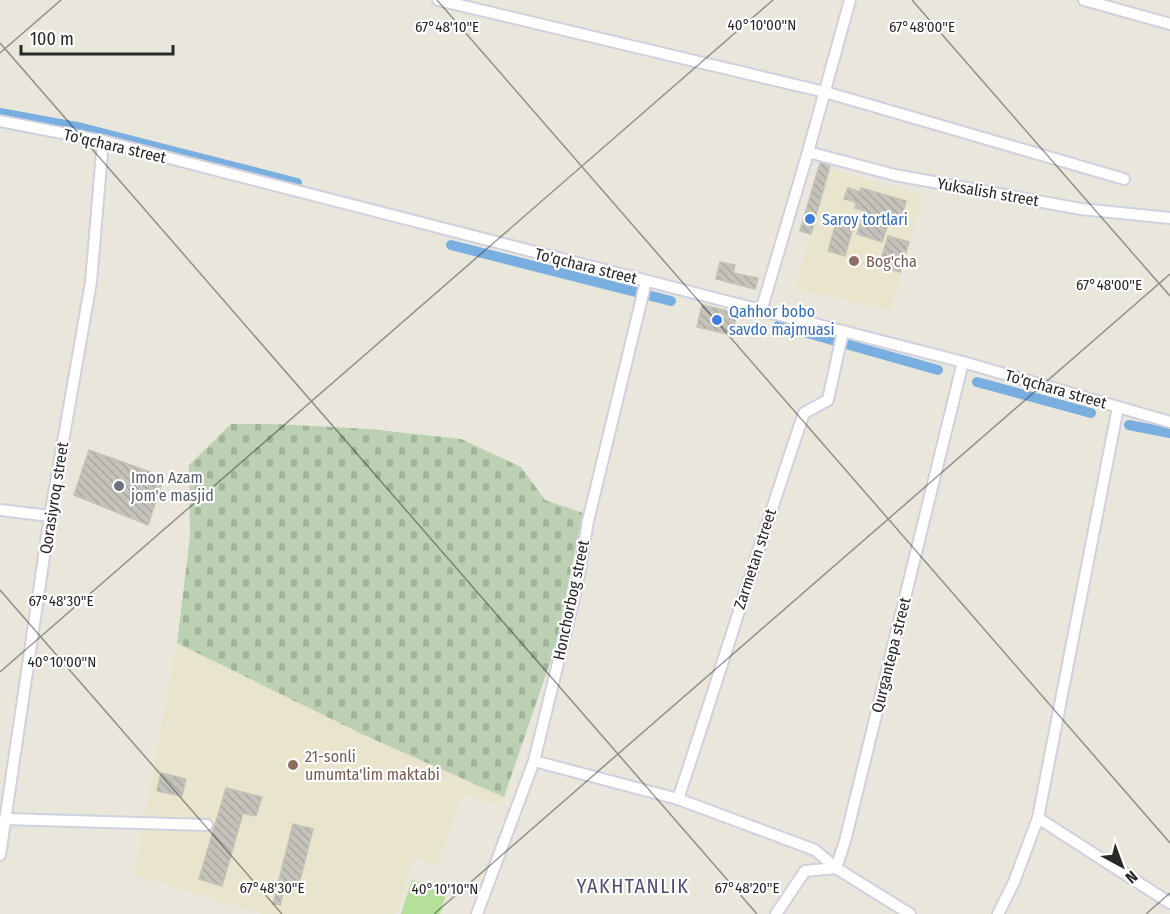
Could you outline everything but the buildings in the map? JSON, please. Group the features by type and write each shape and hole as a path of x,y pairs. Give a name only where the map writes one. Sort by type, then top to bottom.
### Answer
{"street":[{"path":"438,0 825,92 1124,179"},
{"path":"761,310 850,0"},
{"path":"1084,0 1170,24"},
{"name":"To'qchara street","path":"0,121 103,141 963,362 1169,421"},
{"name":"Qorasiyroq street","path":"0,855 50,516 91,282 103,141"},
{"name":"Yuksalish street","path":"808,152 895,175 1057,205 1170,218"},
{"name":"Honchorbog street","path":"477,914 534,761 577,586 588,521 646,281"},
{"name":"Zarmetan street","path":"678,799 710,704 759,543 804,413 828,400 843,332"},
{"name":"Qurgantepa street","path":"836,868 845,841 963,362"},
{"path":"998,914 1014,882 1038,819 1118,407"},
{"path":"0,510 50,516"},
{"path":"534,761 678,799 815,850 836,868 910,914"},
{"path":"5,819 207,825"},
{"path":"1038,819 1168,902 1170,888"},
{"path":"777,914 805,871 836,868"}],"shaded area":[{"name":"Bog'cha","path":"830,169 923,196 891,310 795,289"},
{"name":"21-sonli umumta'lim maktabi","path":"177,643 366,736 504,797 500,807 463,794 437,865 414,858 396,914 262,914 134,875"}],"green space":[{"path":"231,424 369,429 461,439 521,467 545,500 583,513 555,648 504,797 366,736 177,643 190,537 189,465"},
{"path":"412,880 447,891 440,914 401,914"}],"waterway":[{"path":"0,113 82,128 297,183"},
{"path":"451,245 671,301"},
{"path":"779,325 938,370"},
{"path":"977,382 1091,413"},
{"path":"1129,425 1170,433"}],"place":[{"name":"Saroy tortlari","path":"810,219"},
{"name":"Bog'cha","path":"854,261"},
{"name":"Qahhor bobo savdo majmuasi","path":"717,320"},
{"name":"Imon Azam jom'e masjid","path":"119,486"},
{"name":"21-sonli umumta'lim maktabi","path":"293,765"}],"district":[{"name":"YAKHTANLIK","path":"633,886"}]}
